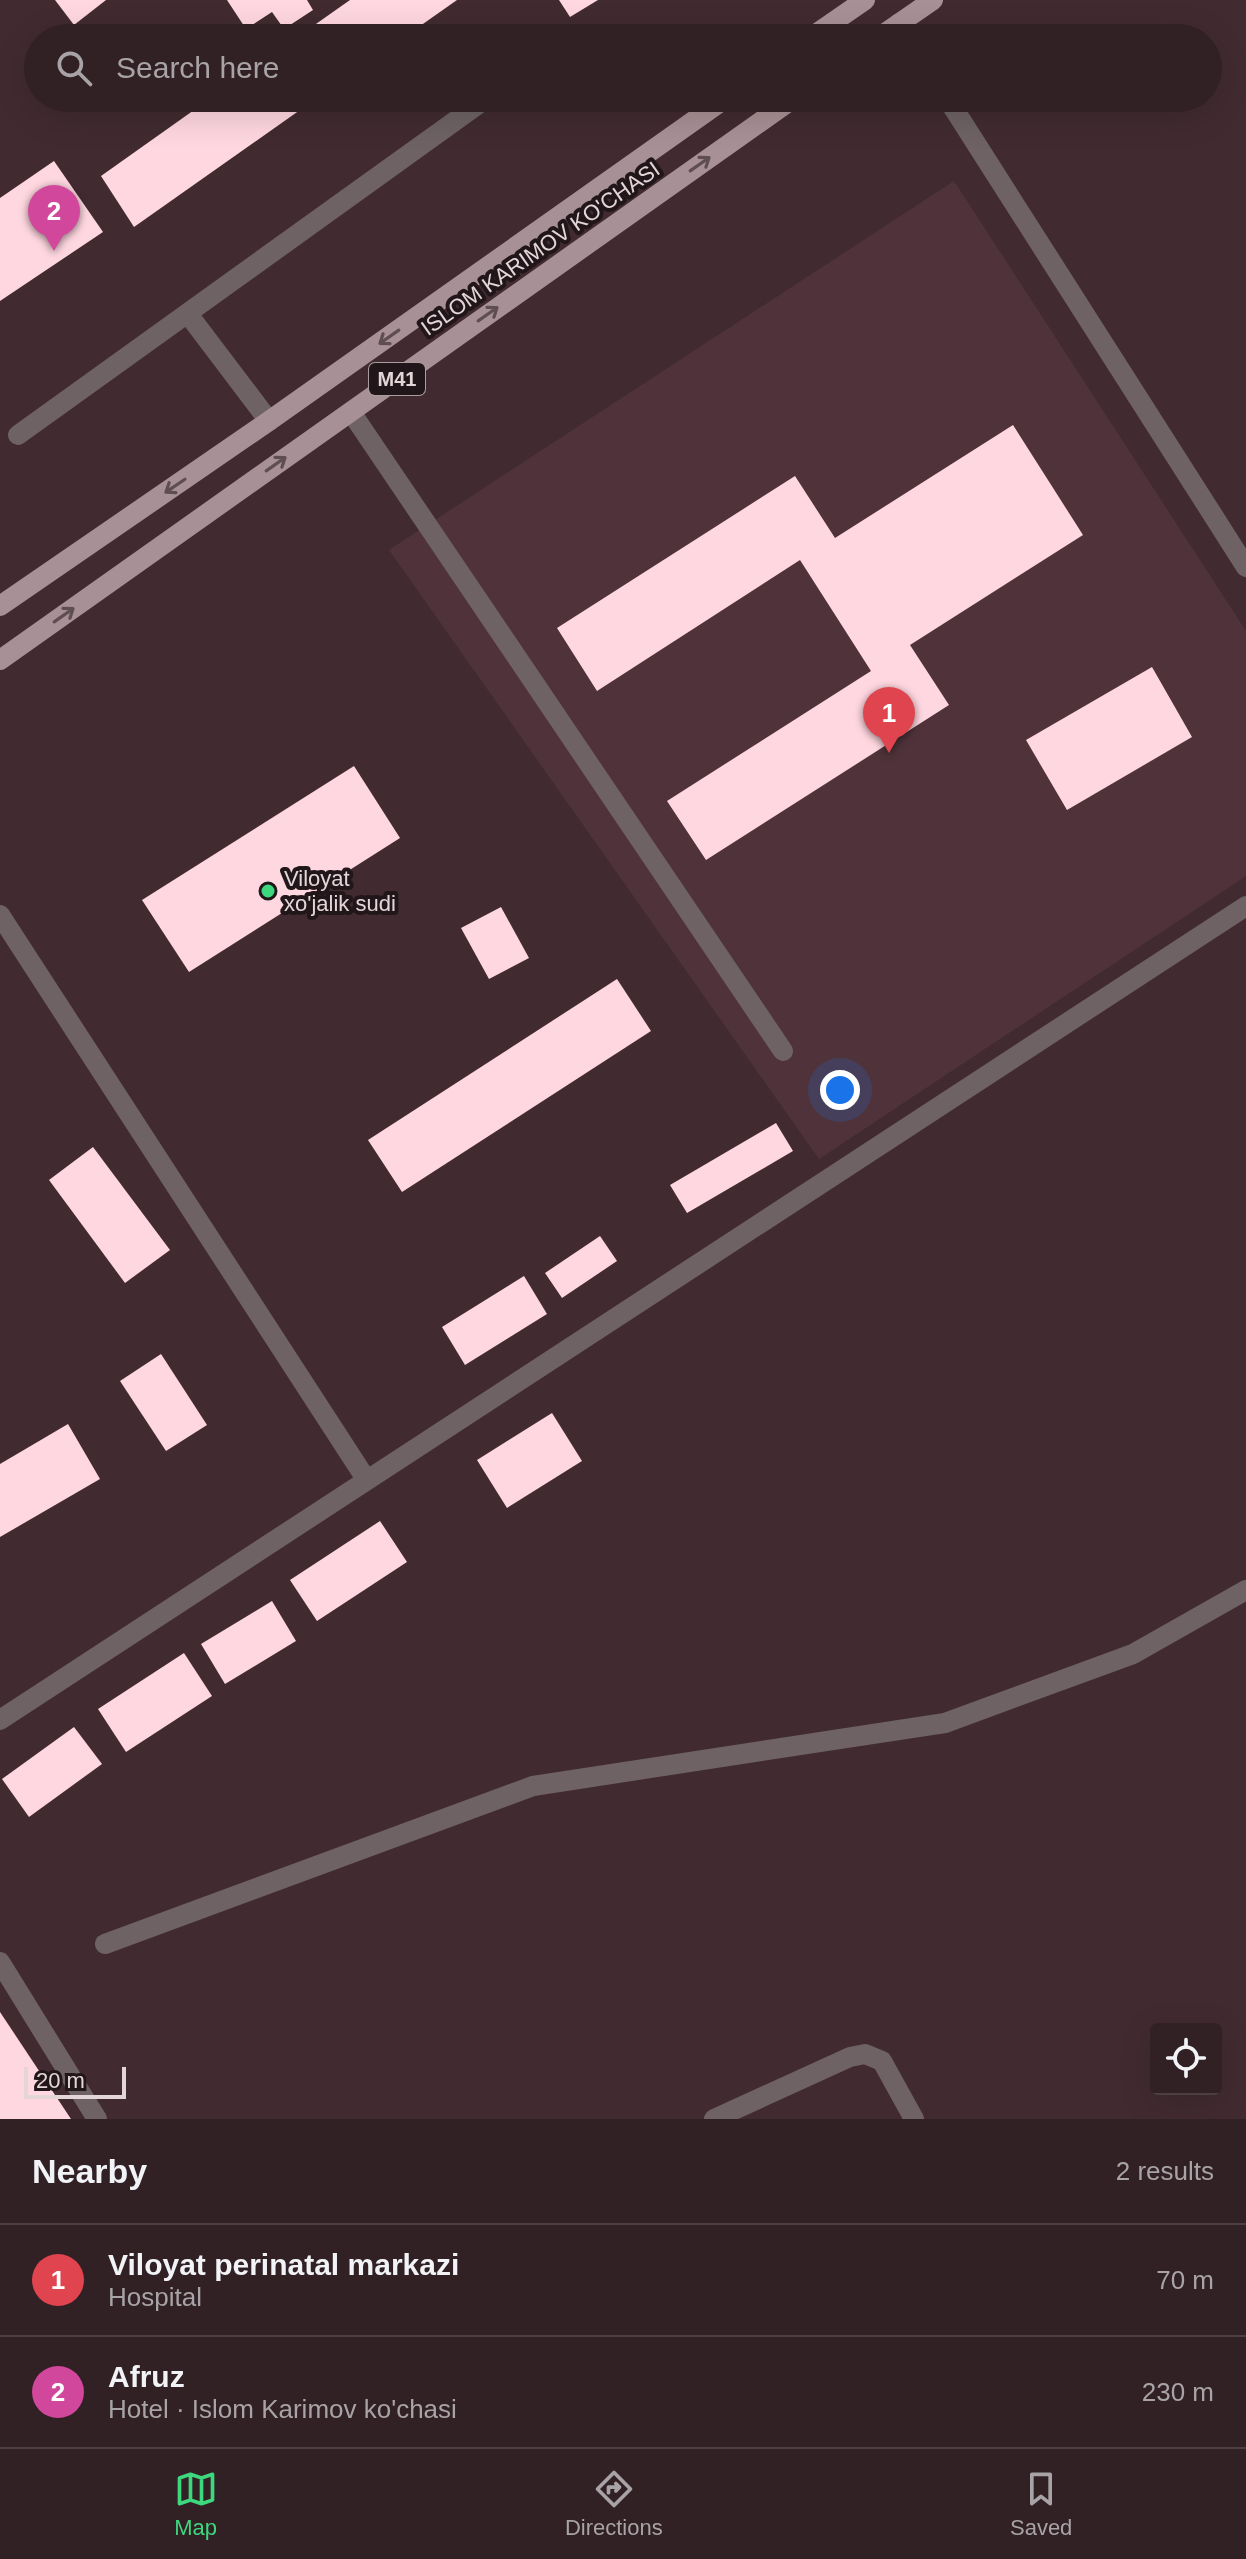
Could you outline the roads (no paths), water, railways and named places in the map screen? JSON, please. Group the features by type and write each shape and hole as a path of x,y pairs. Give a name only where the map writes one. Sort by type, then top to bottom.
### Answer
{"main road":[{"path":"830,24 865,0"},
{"path":"910,24 933,0"},
{"name":"ISLOM KARIMOV KO'CHASI","path":"0,606 269,421 706,112"},
{"name":"ISLOM KARIMOV KO'CHASI","path":"0,660 774,112"}],"street":[{"path":"18,435 468,112"},
{"path":"956,112 1246,567"},
{"path":"188,314 269,421"},
{"path":"351,412 783,1051"},
{"path":"0,1720 1246,906"},
{"path":"0,915 366,1479"},
{"path":"105,1944 533,1786 945,1723 1133,1654 1246,1590"},
{"path":"0,1962 97,2119"},
{"path":"714,2119 850,2057 865,2054 882,2061 914,2119"}],"place":[{"name":"Afruz","path":"54,251"},
{"name":"Viloyat perinatal markazi","path":"889,753"},
{"name":"Viloyat xo'jalik sudi","path":"268,891"}]}
